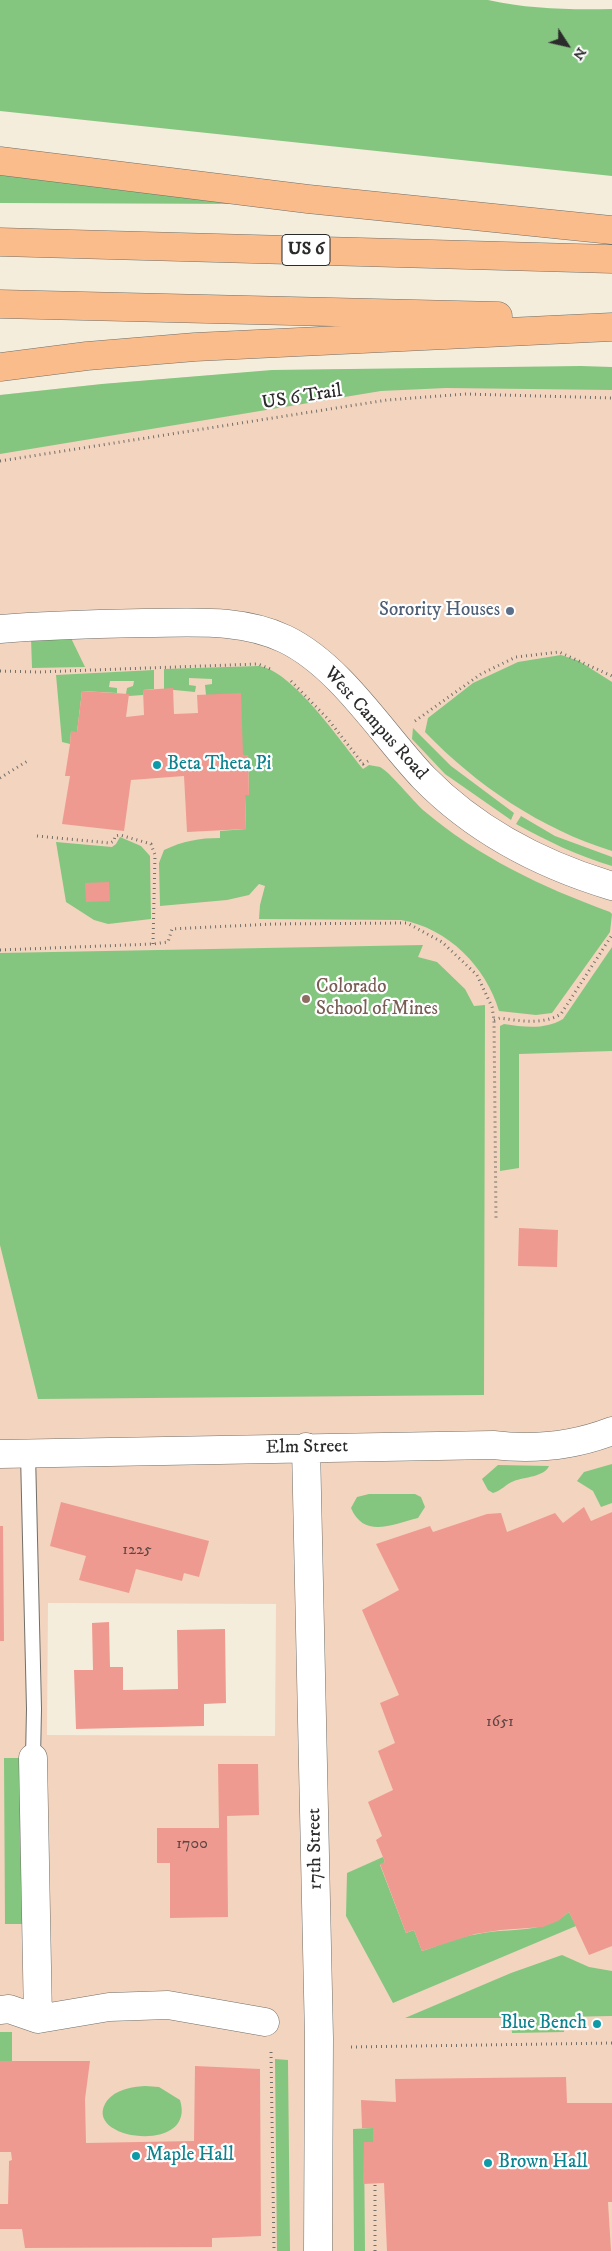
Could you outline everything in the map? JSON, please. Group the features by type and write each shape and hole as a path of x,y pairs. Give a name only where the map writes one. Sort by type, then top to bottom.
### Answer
{"highway":[{"path":"0,162 298,198 612,230"},
{"name":"US 6","path":"0,242 612,259"},
{"path":"0,304 612,318"},
{"path":"0,367 87,356 195,347 612,328"}],"street":[{"name":"West Campus Road","path":"0,629 57,624 204,622 240,624 285,639 313,656 357,698 423,777 452,805 469,818 509,843 557,866 612,886"},
{"name":"Elm Street","path":"0,1454 493,1445 520,1448 568,1444 612,1431"},
{"name":"17th Street","path":"306,1448 319,2038 318,2251"},
{"path":"33,1758 38,2019"},
{"path":"0,2010 9,2010 38,2019 109,2007 168,2005 268,2032"}],"lane":[{"path":"28,1454 34,1709 33,1758"}],"path":[{"name":"US 6 Trail","path":"0,461 387,400 466,394 612,398"},
{"path":"420,729 413,722 481,674 516,657 559,652 612,676"},
{"path":"0,671 38,672 258,664 276,672"},
{"path":"285,676 327,718 363,764 393,741"},
{"path":"0,778 29,760"},
{"path":"37,836 110,843 114,841 115,836 120,835 151,844 155,855 154,944"},
{"path":"0,950 154,944 168,942 172,929 273,924 407,923 442,942 477,975 492,1007 494,1020 496,1218"},
{"path":"494,1020 500,1018 538,1021 554,1018 561,1014 612,935"},
{"path":"268,2032 274,2251"},
{"path":"351,2047 612,2043"},
{"path":"374,2251 375,2184"}],"shaded area":[{"name":"Colorado School of Mines","path":"612,367 612,2251 0,2251 0,395 102,384 278,370","holes":["48,1603 276,1604 275,1736 47,1735"]}],"green space":[{"path":"0,0 488,0 550,8 612,9 612,176 0,111"},
{"path":"0,172 255,204 0,203"},
{"path":"612,367 612,390 446,388 381,391 0,454 0,395 102,384 272,370"},
{"path":"70,636 85,667 32,668 31,638"},
{"path":"561,655 579,661 612,682 612,851 560,831 511,803 466,770 425,732 428,718 473,683 518,662"},
{"path":"259,666 272,671 286,680 301,694 316,709 363,769 369,765 380,767 423,810 444,827 488,856 535,881 612,914 610,932 552,1013 536,1015 499,1011 485,979 463,952 434,931 418,924 401,920 259,919 260,905 265,886 259,884 249,895 227,900 160,906 159,863 164,850 191,841 220,838 220,831 246,829 245,795 249,795 248,755 243,755 206,695 205,685 212,684 212,679 189,678 189,685 196,686 195,692 164,689 164,669"},
{"path":"154,670 154,689 143,690 143,695 129,696 126,694 127,688 133,686 134,681 110,681 109,687 117,688 117,693 82,691 77,732 71,732 70,744 62,742 56,675"},
{"path":"413,728 451,766 514,813 511,820 445,774 412,739"},
{"path":"521,816 555,836 612,857 612,866 563,848 516,824"},
{"path":"120,837 141,846 150,856 151,919 108,924 94,920 66,902 56,842 112,847"},
{"path":"423,945 418,957 437,962 465,989 474,1006 485,1005 484,1395 38,1399 0,1245 0,953"},
{"path":"612,947 612,1051 519,1054 519,1168 500,1171 500,1026 504,1024 527,1027 542,1026 563,1019"},
{"path":"612,1464 612,1503 601,1507 593,1491 577,1481 584,1472"},
{"path":"498,1465 549,1466 543,1472 514,1481 493,1493 488,1490 482,1479"},
{"path":"369,1494 415,1494 421,1497 425,1507 418,1518 389,1526 371,1526 357,1518 351,1508 357,1497"},
{"path":"4,1758 21,1758 23,1924 5,1924"},
{"path":"383,1857 385,1862 380,1865 406,1933 414,1930 422,1951 471,1935 537,1927 548,1924 569,1912 576,1926 393,2003 346,1916 347,1873"},
{"path":"562,1955 589,1967 612,1971 612,2016 564,2017 564,2032 512,2033 511,2018 405,2018 511,1973"},
{"path":"0,2032 12,2032 12,2061 0,2061"},
{"path":"275,2059 288,2060 290,2251 277,2251"},
{"path":"145,2086 159,2087 180,2100 181,2117 173,2129 158,2135 141,2136 124,2133 111,2127 103,2117 105,2104 108,2099 122,2090"},
{"path":"373,2128 373,2142 364,2142 365,2251 354,2251 353,2129"}],"building":[{"name":"Beta Theta Pi","path":"173,688 174,714 198,713 197,695 241,693 243,755 248,755 249,795 245,795 246,829 187,832 184,776 131,780 124,831 62,824 70,776 65,776 71,731 77,732 82,691 129,694 126,717 144,715 143,690"},
{"path":"109,882 110,901 86,902 85,883"},
{"path":"519,1228 558,1230 557,1267 518,1266"},
{"path":"61,1502 209,1541 199,1577 184,1573 182,1581 136,1569 129,1593 79,1580 86,1556 50,1546"},
{"path":"584,1507 591,1521 612,1512 612,1946 589,1955 569,1912 558,1921 543,1927 475,1934 422,1951 414,1930 406,1933 380,1864 385,1862 376,1840 382,1836 368,1802 393,1790 378,1751 395,1743 380,1703 399,1695 362,1610 399,1590 376,1544 430,1526 433,1532 487,1514 501,1513 507,1532 555,1513 563,1523"},
{"path":"0,1526 3,1526 4,1641 0,1641"},
{"path":"109,1622 110,1667 123,1667 123,1690 178,1689 177,1630 225,1629 226,1703 204,1704 204,1726 76,1729 74,1670 93,1670 92,1623"},
{"path":"218,1764 258,1764 259,1815 227,1816 228,1917 170,1918 170,1863 157,1863 157,1828 219,1828"},
{"name":"Maple Hall","path":"0,2061 90,2061 85,2099 86,2143 194,2141 195,2066 260,2069 261,2236 212,2238 212,2247 25,2248 22,2229 0,2229 0,2204 8,2204 9,2161 12,2160 11,2152 0,2152"},
{"name":"Brown Hall","path":"566,2077 567,2103 612,2103 612,2202 608,2202 611,2251 387,2251 384,2183 363,2184 364,2142 373,2142 373,2128 362,2128 361,2100 396,2102 395,2079"}],"place":[{"name":"Sorority Houses","path":"510,611"},
{"name":"Beta Theta Pi","path":"157,765"},
{"name":"Colorado School of Mines","path":"306,999"},
{"name":"Blue Bench","path":"597,2024"},
{"name":"Maple Hall","path":"136,2156"},
{"name":"Brown Hall","path":"488,2163"}]}
